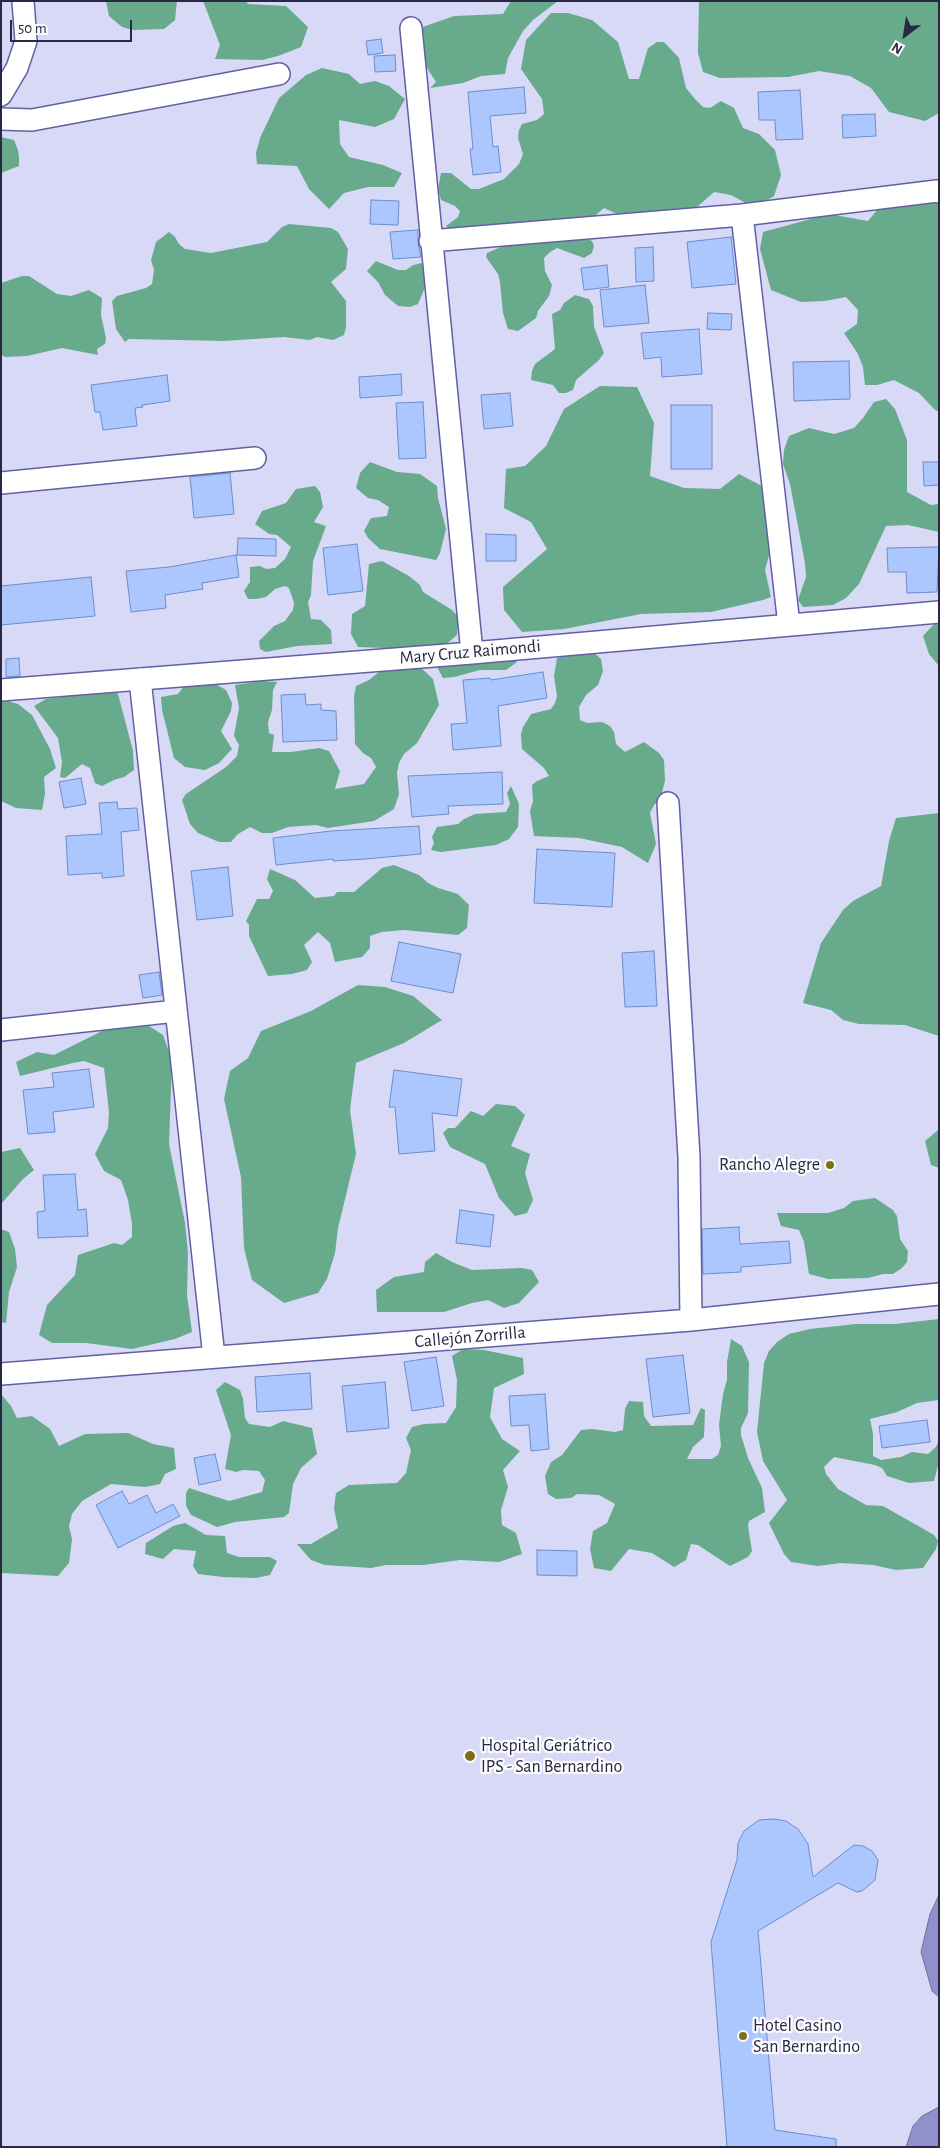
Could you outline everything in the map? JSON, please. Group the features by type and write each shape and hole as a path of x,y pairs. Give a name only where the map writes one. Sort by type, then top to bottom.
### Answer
{"street":[{"path":"1,95 18,68 26,41 23,1"},
{"path":"411,28 430,242 472,652"},
{"path":"1,119 32,120 279,74"},
{"path":"430,242 742,215 939,192"},
{"path":"742,215 789,625"},
{"path":"1,483 255,458"},
{"name":"Mary Cruz Raimondi","path":"1,690 939,612"},
{"path":"140,679 214,1357"},
{"path":"668,803 689,1157 691,1320"},
{"path":"1,1030 176,1011"},
{"name":"Callejón Zorrilla","path":"1,1374 691,1320 939,1294"}],"green space":[{"path":"106,1 177,1 175,20 164,29 133,30 122,27 109,16"},
{"path":"203,1 246,1 248,4 286,6 308,27 301,47 262,60 215,59 220,45"},
{"path":"511,1 558,1 533,20 523,31 508,58 505,74 481,76 463,83 430,88 436,82 422,60 420,28 454,16 503,14"},
{"path":"699,1 939,1 939,113 925,121 889,112 871,88 850,76 819,71 788,77 720,78 703,72 698,53"},
{"path":"551,13 568,13 592,20 618,42 629,79 639,79 648,48 657,42 664,42 679,58 686,88 703,107 710,108 721,101 734,108 743,128 759,134 775,150 781,175 774,196 755,208 731,195 714,192 692,214 624,217 604,208 590,220 557,219 526,227 450,231 446,226 458,217 460,211 455,206 441,200 438,189 441,173 451,173 471,189 479,189 504,179 519,164 523,154 518,138 522,124 537,120 544,114 542,99 521,69 526,40"},
{"path":"322,68 349,74 360,84 375,81 389,86 405,99 394,119 375,127 339,120 340,144 349,157 383,165 402,173 394,187 368,187 344,193 329,209 309,189 297,166 257,164 256,153 260,138 279,98 306,75"},
{"path":"1,137 14,140 18,150 19,166 1,173"},
{"path":"924,198 939,201 939,412 919,393 894,380 877,385 865,385 863,367 858,354 844,333 857,324 858,310 846,297 825,301 801,302 771,290 760,249 763,232 829,214 868,221 882,204 897,207"},
{"path":"289,224 331,228 338,232 348,249 346,269 331,282 346,301 346,327 344,335 333,340 317,337 310,340 284,337 224,341 129,339 125,342 116,329 112,301 117,296 146,288 152,284 154,270 151,260 156,242 169,232 185,249 211,253 267,242 282,227"},
{"path":"581,236 592,241 594,246 592,253 584,258 557,248 550,252 544,258 545,271 552,285 549,296 538,311 536,318 518,331 508,329 503,313 498,274 486,257 487,253 510,243"},
{"path":"376,261 398,270 406,270 413,265 426,262 426,285 418,304 410,307 398,306 385,295 378,282 367,271"},
{"path":"22,276 29,276 57,294 71,296 89,290 102,298 101,315 106,338 105,344 97,349 98,355 62,348 27,356 5,357 1,355 1,283"},
{"path":"575,295 589,299 593,306 594,327 604,353 599,360 576,380 573,390 559,393 553,385 531,380 532,371 535,364 555,349 552,314 560,310 564,303"},
{"path":"600,386 637,387 654,423 650,476 684,488 720,489 739,474 762,486 771,548 765,570 771,597 711,612 641,614 564,629 522,632 504,610 503,587 547,549 531,522 504,508 506,469 525,466 546,446 564,409"},
{"path":"886,399 895,409 907,440 907,492 931,505 939,504 939,532 908,525 886,526 859,584 846,598 833,605 803,607 798,600 806,577 805,563 790,484 783,464 784,450 789,436 809,428 834,434 854,428 874,402"},
{"path":"370,462 397,472 420,474 437,486 446,529 440,553 436,560 380,549 368,538 364,531 371,518 387,516 389,507 378,500 368,498 356,488 360,473"},
{"path":"315,486 320,492 323,507 314,522 326,526 313,561 311,595 308,602 311,619 321,620 331,630 332,644 297,646 266,652 260,649 259,641 274,626 285,621 293,610 294,603 289,588 285,586 275,589 266,597 256,599 248,599 244,591 250,582 250,567 275,568 285,559 291,547 277,535 269,534 255,524 262,511 286,503 296,489"},
{"path":"382,561 409,576 420,585 423,592 452,610 459,617 457,635 443,647 399,653 384,648 358,647 351,634 352,614 365,606 369,564"},
{"path":"936,622 939,622 939,666 929,654 923,636"},
{"path":"590,649 601,659 603,671 598,685 586,695 579,707 580,720 587,723 602,722 610,726 614,732 616,744 625,752 644,742 659,753 664,760 665,781 660,800 654,805 650,813 656,844 648,863 622,847 579,838 534,836 530,811 533,801 532,785 549,776 544,768 522,749 521,734 523,727 531,714 551,709 555,703 557,696 554,676 557,658"},
{"path":"512,658 517,662 506,670 480,670 454,677 443,678 437,667 442,664"},
{"path":"418,665 433,679 439,705 417,743 404,754 399,763 397,773 399,794 394,809 374,821 328,828 316,825 288,827 272,833 262,833 250,827 238,834 231,842 219,842 198,833 190,824 182,800 186,794 226,767 237,756 239,745 234,736 239,708 235,685 261,681 277,682 273,690 272,710 268,722 269,733 274,735 272,752 291,752 319,748 329,751 340,771 335,789 364,784 376,767 371,758 363,753 355,744 354,696 356,686 369,680 384,668"},
{"path":"212,682 226,690 232,703 231,711 221,731 232,749 219,763 205,770 185,767 174,758 162,710 161,697 178,694 184,686"},
{"path":"107,685 117,690 133,751 134,770 124,777 102,786 95,783 90,768 82,764 65,778 60,777 62,762 58,738 34,706 46,699 62,697"},
{"path":"1,699 18,704 32,715 50,749 56,768 44,777 45,794 42,810 16,808 1,801"},
{"path":"511,786 519,804 518,827 509,839 496,845 441,852 431,850 434,843 432,837 437,827 458,824 475,814 506,812 510,804 507,793"},
{"path":"939,813 939,1036 905,1025 859,1024 843,1020 831,1010 803,1003 821,943 843,910 853,901 881,886 889,841 896,818"},
{"path":"394,865 419,875 428,883 438,888 458,894 469,905 467,928 458,935 404,930 382,932 370,936 370,948 362,957 335,962 330,943 318,932 304,945 312,962 307,970 292,974 268,976 249,936 249,925 246,921 257,899 269,899 273,891 267,879 270,869 295,880 315,898 334,896 337,892 354,892 382,868"},
{"path":"358,985 385,987 413,996 442,1020 404,1043 356,1063 350,1110 356,1154 338,1228 335,1253 327,1279 318,1293 284,1303 252,1280 244,1248 241,1177 224,1099 230,1071 248,1058 261,1031 311,1011"},
{"path":"143,1022 163,1035 172,1060 169,1144 185,1223 188,1253 187,1295 192,1332 175,1339 132,1349 86,1343 52,1343 39,1335 47,1305 75,1275 78,1255 114,1243 122,1245 132,1237 132,1224 128,1200 121,1180 104,1171 95,1154 108,1128 109,1112 104,1068 84,1061 20,1076 16,1062 37,1052 54,1055 108,1028"},
{"path":"496,1104 515,1106 525,1115 511,1146 530,1154 525,1173 533,1200 527,1213 515,1216 499,1198 485,1164 450,1147 443,1133 448,1128 455,1128 471,1111 483,1116"},
{"path":"938,1130 939,1168 931,1165 925,1141"},
{"path":"20,1148 34,1170 23,1179 1,1204 1,1152"},
{"path":"875,1198 893,1210 897,1216 900,1239 908,1251 907,1262 902,1268 893,1274 883,1274 868,1278 828,1279 809,1274 804,1242 799,1230 781,1226 777,1213 828,1213 844,1208 853,1201"},
{"path":"1,1229 9,1232 15,1249 17,1267 9,1292 6,1323 1,1322"},
{"path":"436,1253 472,1270 522,1268 532,1270 539,1282 519,1303 504,1308 488,1300 444,1312 377,1312 376,1290 394,1277 424,1272 425,1262"},
{"path":"939,1319 939,1400 917,1403 897,1412 870,1419 873,1434 873,1456 881,1460 901,1457 912,1452 928,1454 936,1447 939,1440 939,1462 934,1481 909,1483 887,1476 882,1468 875,1465 834,1457 824,1467 826,1474 838,1489 866,1505 883,1506 934,1535 938,1541 936,1549 923,1568 896,1570 873,1565 841,1563 818,1566 791,1562 784,1554 769,1523 787,1500 763,1461 757,1432 764,1363 769,1351 777,1342 789,1334 810,1329 856,1324 895,1324"},
{"path":"731,1339 742,1346 749,1362 748,1413 741,1428 741,1435 748,1458 762,1488 765,1512 749,1521 752,1551 748,1557 730,1566 698,1545 691,1544 686,1560 674,1567 652,1553 629,1549 611,1571 594,1568 590,1549 593,1531 607,1523 615,1504 599,1495 577,1494 571,1498 556,1499 548,1494 545,1476 551,1462 562,1455 581,1430 592,1429 615,1432 623,1430 625,1409 629,1401 643,1402 644,1416 651,1426 693,1425 701,1408 705,1410 704,1437 693,1447 687,1459 712,1459 718,1455 721,1446 719,1425 727,1380 727,1362"},
{"path":"463,1349 484,1350 523,1358 524,1374 494,1388 490,1417 502,1439 520,1451 503,1470 508,1487 501,1510 502,1525 516,1533 522,1554 499,1562 460,1560 423,1565 386,1565 371,1568 325,1565 311,1560 297,1544 311,1544 338,1528 334,1508 336,1493 349,1485 397,1483 406,1473 411,1450 406,1438 412,1427 424,1424 446,1423 456,1407 457,1380 452,1356"},
{"path":"225,1382 240,1390 245,1418 249,1424 270,1427 283,1421 312,1428 317,1454 301,1468 293,1484 289,1513 284,1517 235,1522 217,1527 191,1515 186,1506 186,1493 189,1488 229,1501 262,1492 265,1480 259,1471 243,1470 236,1472 225,1469 231,1435 216,1390"},
{"path":"1,1394 11,1406 17,1418 32,1416 50,1429 59,1446 85,1434 128,1433 153,1444 174,1448 176,1469 165,1474 160,1484 145,1487 111,1484 82,1501 72,1514 69,1526 72,1539 69,1563 58,1576 1,1573"},
{"path":"185,1523 206,1535 225,1536 227,1553 239,1557 270,1557 277,1561 270,1575 256,1578 198,1574 193,1566 196,1551 174,1549 163,1559 145,1554 146,1543 173,1526"}],"water":[{"path":"939,1895 939,1997 932,1991 921,1952 930,1914"},
{"path":"939,2107 939,2147 906,2147 913,2126 922,2116"}],"building":[{"path":"381,39 383,53 368,55 366,41"},
{"path":"395,55 396,71 375,72 374,56"},
{"path":"524,87 526,113 490,116 493,147 498,146 501,172 473,175 470,149 473,149 468,92"},
{"path":"800,90 803,139 776,140 775,120 759,120 758,92"},
{"path":"875,114 876,136 843,138 842,115"},
{"path":"371,200 399,201 398,225 370,224"},
{"path":"418,230 421,257 393,259 390,232"},
{"path":"731,237 736,284 692,288 687,242"},
{"path":"653,247 654,281 636,282 635,248"},
{"path":"607,265 609,287 584,290 581,268"},
{"path":"645,285 649,323 604,327 600,290"},
{"path":"708,313 732,314 731,330 707,329"},
{"path":"699,329 702,374 662,377 661,357 644,359 641,333"},
{"path":"849,361 850,399 794,401 793,362"},
{"path":"401,374 402,395 360,398 359,377"},
{"path":"167,375 170,401 142,405 143,407 135,408 137,426 103,430 100,412 95,412 91,385"},
{"path":"510,393 513,426 484,429 481,395"},
{"path":"423,402 426,458 399,459 396,403"},
{"path":"671,405 712,405 712,469 671,469"},
{"path":"923,462 939,462 939,485 924,486"},
{"path":"230,473 234,514 194,518 190,477"},
{"path":"486,534 516,535 516,561 486,561"},
{"path":"238,538 276,539 276,556 237,555"},
{"path":"357,544 363,591 328,595 323,548"},
{"path":"939,547 937,592 907,593 906,572 888,572 887,548"},
{"path":"236,555 239,577 202,583 203,589 165,595 166,608 131,612 126,571 169,567"},
{"path":"91,577 95,616 1,625 1,586"},
{"path":"19,658 20,676 6,677 6,659"},
{"path":"543,672 547,698 498,706 501,746 453,750 451,724 467,723 463,680 490,678 491,680"},
{"path":"305,694 306,705 321,704 321,710 336,711 337,740 283,742 281,695"},
{"path":"502,772 503,804 448,806 449,814 412,817 408,776"},
{"path":"81,778 86,804 64,808 59,782"},
{"path":"117,802 118,809 137,808 139,830 121,832 124,876 102,878 102,873 68,875 66,836 102,834 99,803"},
{"path":"419,826 421,854 333,861 333,859 276,865 273,838 331,831"},
{"path":"537,849 615,853 612,907 534,903"},
{"path":"228,867 233,916 197,920 191,871"},
{"path":"399,942 461,954 453,993 391,981"},
{"path":"654,951 657,1006 625,1007 622,953"},
{"path":"159,972 162,995 143,998 139,975"},
{"path":"89,1069 94,1107 53,1112 55,1132 28,1134 23,1090 54,1087 52,1073"},
{"path":"394,1070 462,1079 457,1116 432,1113 435,1151 399,1154 395,1107 389,1107"},
{"path":"75,1174 78,1210 86,1209 88,1236 38,1238 37,1212 45,1211 43,1175"},
{"path":"460,1210 494,1215 490,1247 456,1243"},
{"path":"739,1227 740,1244 789,1241 791,1263 741,1267 741,1272 703,1274 702,1229"},
{"path":"683,1355 690,1413 653,1417 646,1359"},
{"path":"436,1357 444,1406 412,1411 404,1362"},
{"path":"310,1373 312,1409 257,1412 255,1377"},
{"path":"385,1382 389,1428 347,1432 342,1386"},
{"path":"545,1394 549,1449 531,1451 529,1425 511,1426 509,1396"},
{"path":"927,1420 930,1442 882,1448 879,1426"},
{"path":"215,1454 221,1480 199,1485 194,1458"},
{"path":"122,1491 129,1504 147,1495 156,1513 173,1504 180,1516 118,1548 96,1505"},
{"path":"537,1550 577,1551 577,1576 537,1575"},
{"path":"774,1819 786,1821 798,1829 808,1844 813,1877 854,1845 863,1846 872,1851 878,1860 875,1880 862,1891 857,1892 838,1883 758,1931 775,2130 836,2139 836,2147 727,2147 711,1942 737,1860 738,1843 744,1831 759,1820"}],"place":[{"name":"Rancho Alegre","path":"830,1165"},
{"name":"Hospital Geriátrico IPS - San Bernardino","path":"470,1756"},
{"name":"Hotel Casino San Bernardino","path":"743,2036"}]}
